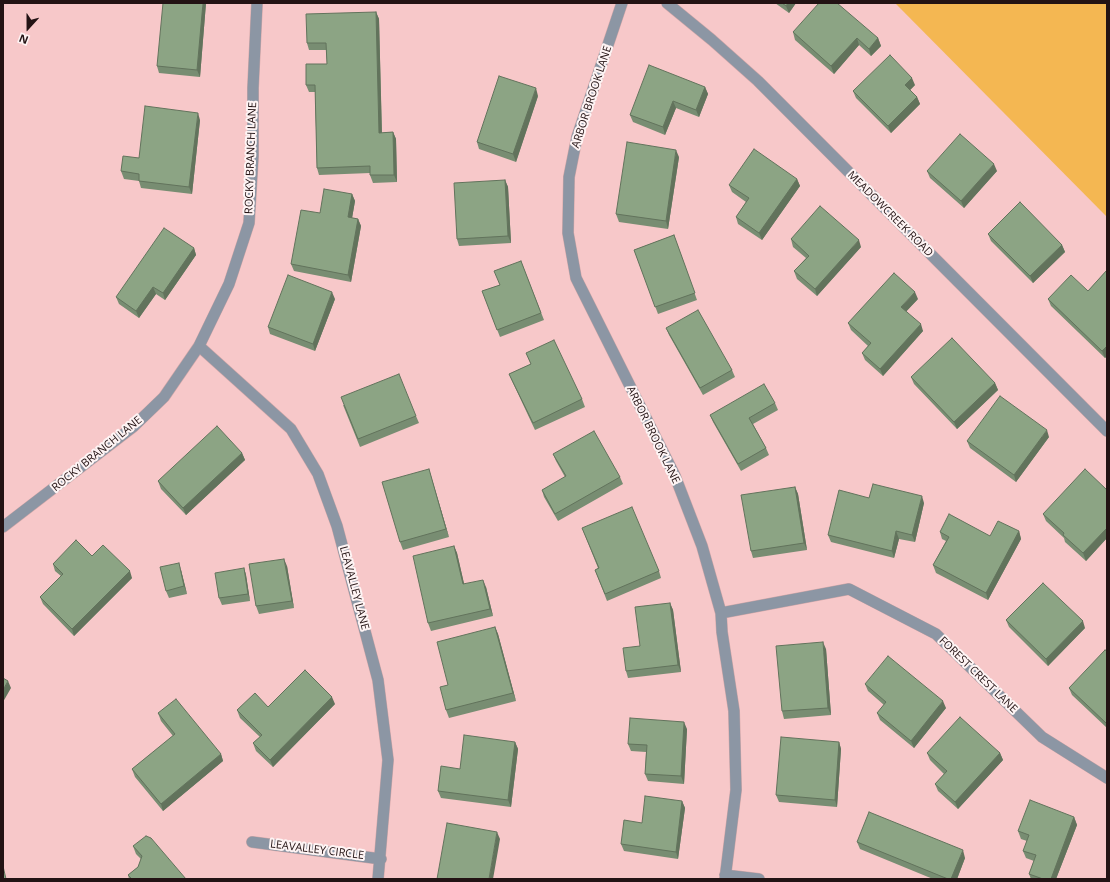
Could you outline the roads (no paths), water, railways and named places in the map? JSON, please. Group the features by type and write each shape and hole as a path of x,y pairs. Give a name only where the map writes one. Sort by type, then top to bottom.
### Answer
{"street":[{"name":"ROCKY BRANCH LANE","path":"3,527 133,427 164,397 199,346 229,284 249,223 254,156 253,88 257,3"},
{"name":"ARBOR BROOK LANE","path":"622,3 577,137 569,177 568,233 576,278 675,476 702,546 721,613 722,632 734,710 736,790 725,877"},
{"name":"MEADOWCREEK ROAD","path":"667,3 758,81 1107,431"},
{"name":"LEAVALLEY LANE","path":"199,346 291,429 318,474 337,526 378,680 388,760 381,859 378,879"},
{"name":"FOREST CREST LANE","path":"721,613 848,589 936,634 1042,737 1107,778"},
{"name":"LEAVALLEY CIRCLE","path":"252,842 381,859"},
{"path":"725,877 759,879"}]}
